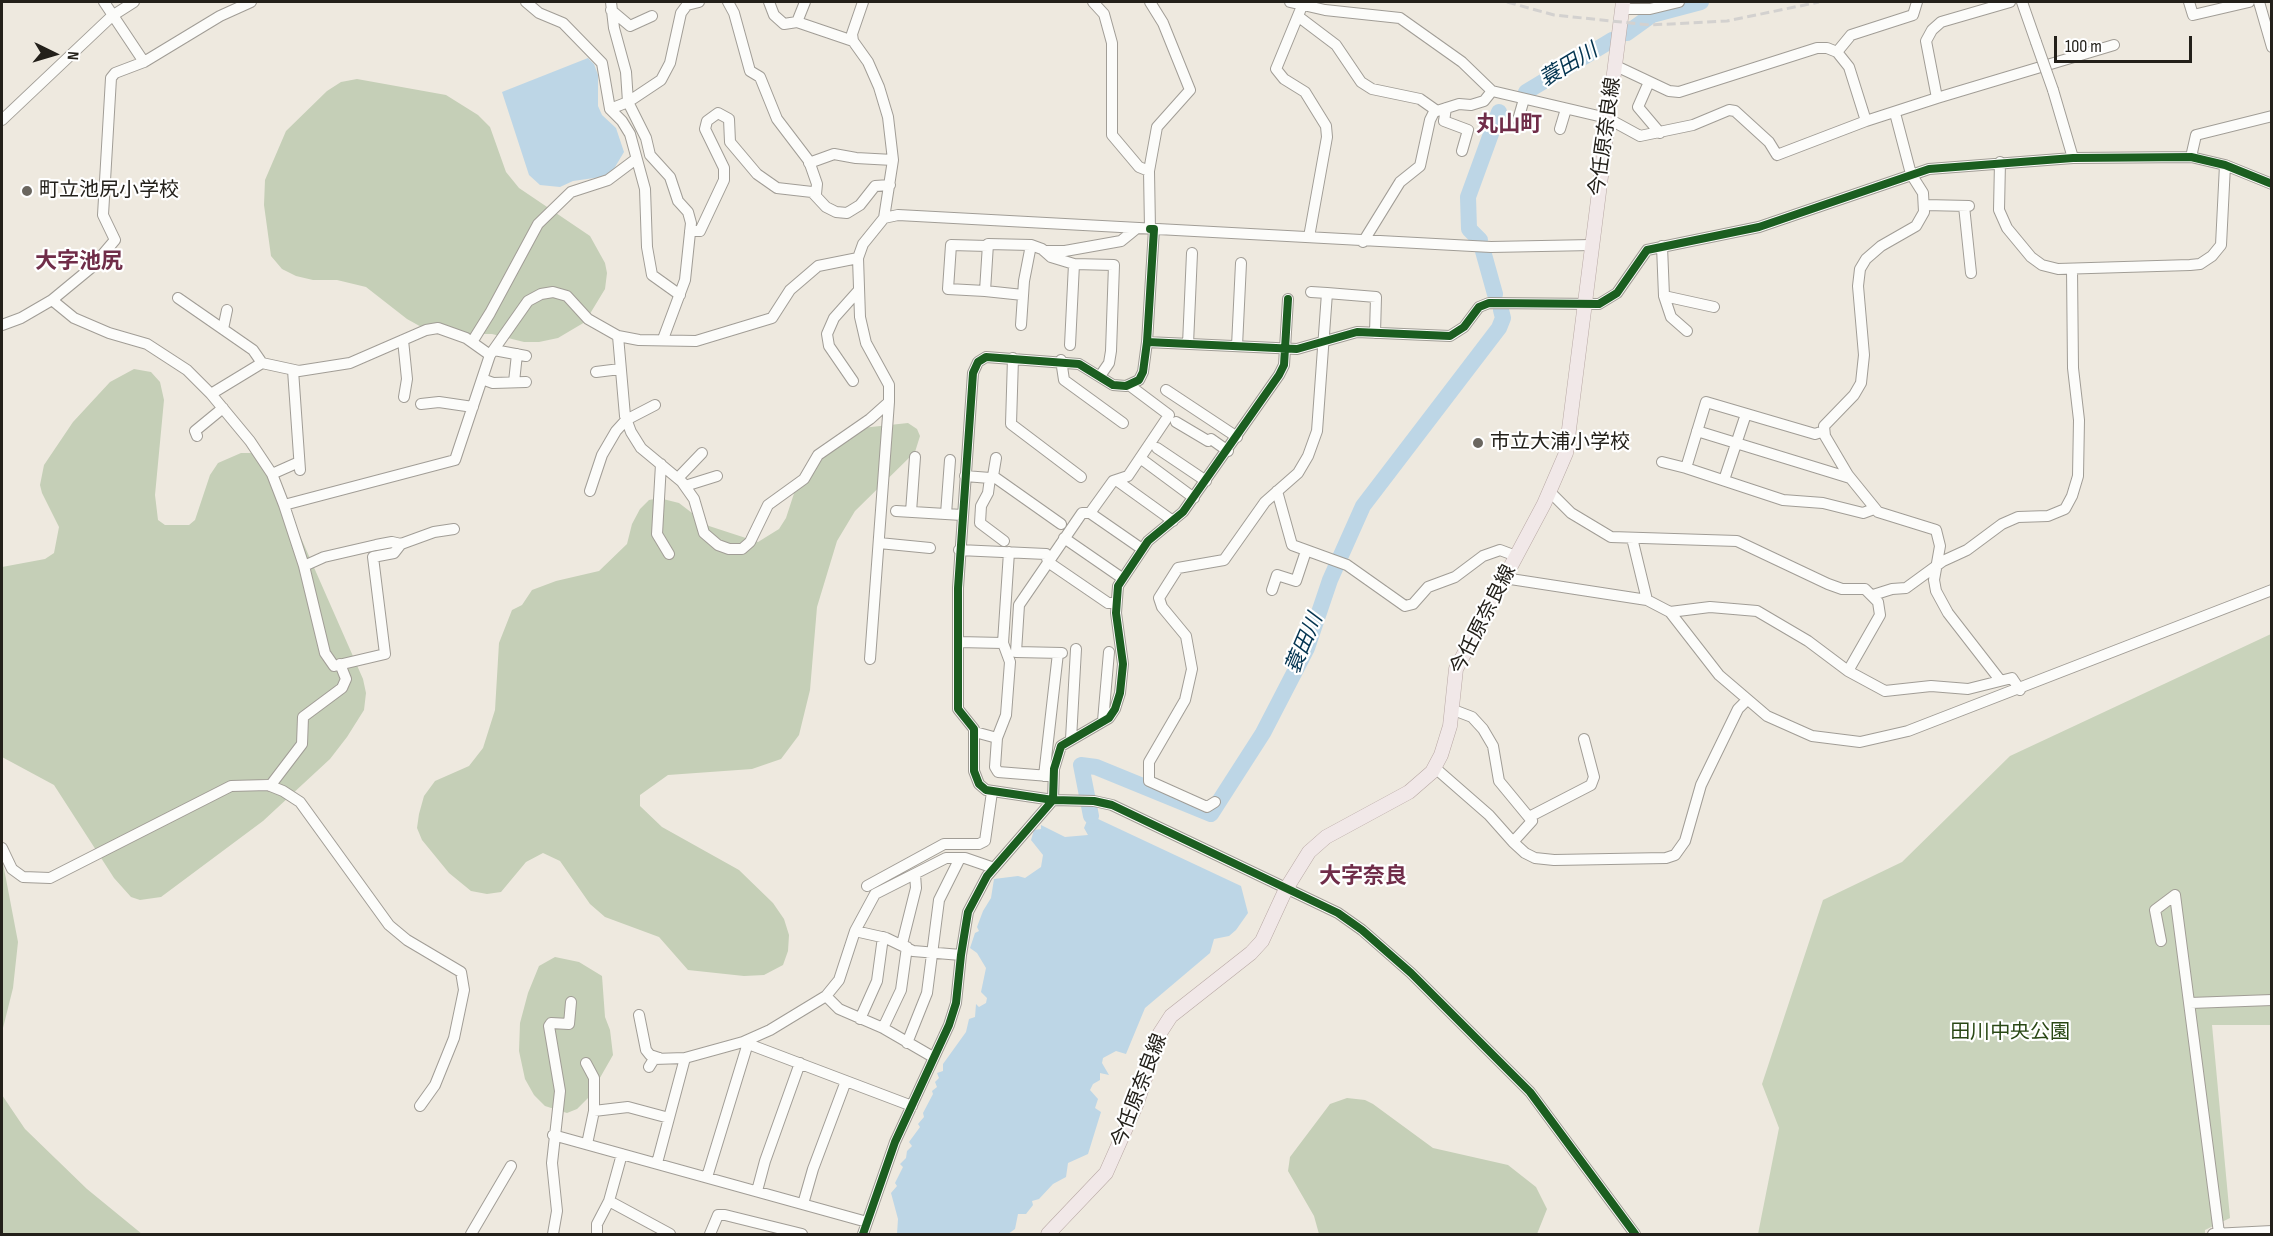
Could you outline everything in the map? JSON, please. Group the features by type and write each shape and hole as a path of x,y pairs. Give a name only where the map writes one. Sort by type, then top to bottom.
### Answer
{"main road":[{"name":"今任原奈良線","path":"1048,1234 1106,1173 1137,1103 1160,1033 1171,1016 1257,947 1286,889 1309,852 1326,837 1408,792 1434,767 1441,755 1449,726 1456,669 1550,492 1566,453 1623,5"}],"street":[{"path":"104,2 144,62"},
{"path":"2,120 112,16 134,2"},
{"path":"2,325 21,318 51,300 92,267 115,240 103,215 111,78 115,73 144,62 220,16 251,2"},
{"path":"526,2 539,13 563,23 597,56 605,74 610,109 622,121 630,134 645,189 647,247 652,275 680,294"},
{"path":"610,109 628,102 661,80 670,63 681,13 687,5 699,2"},
{"path":"728,2 734,13 750,71 760,77 769,94 777,119 809,163 817,184 816,194 826,207 848,213 860,205 875,186 890,185"},
{"path":"769,2 779,21 789,24 797,22 853,41"},
{"path":"797,22 805,2"},
{"path":"863,2 852,34 853,41 868,62 879,87 888,117 893,160 884,218 863,244 858,258 860,317 866,343 889,386 870,659"},
{"path":"1094,2 1104,14 1112,43 1112,135 1121,149 1139,167 1149,171"},
{"path":"1150,2 1163,23 1190,90 1157,127 1149,171 1152,229 1147,342 1143,372 1139,380 1129,385 1113,385 1078,364 1061,360 986,357 978,362 973,373 959,550 958,709 971,723 975,732 976,779 986,790 992,792 1053,800 1094,801 1112,806 1338,913 1411,973 1530,1092 1635,1234"},
{"path":"1290,2 1336,45 1361,82 1372,88 1420,99 1441,109"},
{"path":"1623,5 1650,9 1679,2"},
{"path":"1837,52 1851,35 1913,15 1917,2"},
{"path":"1937,98 1926,41 1932,30 1941,22 2010,2"},
{"path":"2022,2 2053,90 2073,158"},
{"path":"2189,2 2193,15 2249,2"},
{"path":"2259,2 2271,47"},
{"path":"611,6 626,72 628,102 646,138 650,155 670,177 678,201 688,212 690,231 685,280 663,339"},
{"path":"611,6 630,26 652,16"},
{"path":"1300,11 1400,18 1462,62 1492,91 1607,118 1640,136 1693,125 1729,110 1735,111 1769,142 1777,155 1866,121 2114,45"},
{"path":"1300,11 1276,69 1284,79 1305,92 1326,126 1327,138 1309,237"},
{"path":"1616,66 1669,91 1679,92 1817,48 1837,52 1849,67 1866,121"},
{"path":"1649,82 1638,107 1660,133"},
{"path":"1363,242 1400,182 1420,166 1430,120 1441,109 1459,104 1471,105 1484,102 1492,91"},
{"path":"1518,120 1524,99"},
{"path":"1441,109 1444,121 1467,130 1461,151"},
{"path":"1560,129 1566,109"},
{"path":"690,231 700,231 724,180 724,168 705,129 707,121 717,113 729,119 730,142 756,174 777,188 816,194"},
{"path":"1895,113 1911,174 1923,193 1924,212 1916,226 1881,246 1866,259 1860,269 1858,286 1864,355 1861,383 1854,395 1824,426 1824,431 1850,478 1874,509 1936,530 1940,546 1936,568 1936,591 1948,613 2000,680"},
{"path":"2191,157 2196,135 2271,116"},
{"path":"809,163 834,154 893,160"},
{"path":"1147,342 1302,349 1357,332 1450,336 1458,333 1479,307 1489,303 1584,306 1608,301 1617,293 1647,250 1759,227 1929,169 2073,158 2191,157 2225,165 2271,184"},
{"path":"472,342 538,224 571,192 608,180 636,159"},
{"path":"2000,162 1999,210 2007,228 2031,257 2042,265 2072,268 2190,265 2200,264 2212,256 2221,245 2225,165"},
{"path":"1925,205 1966,206 1971,273"},
{"path":"884,218 898,215 1309,237 1363,242 1491,247 1592,245"},
{"path":"1044,251 1065,251 1121,241 1137,228"},
{"path":"1023,295 948,289 951,244 1031,245 1051,257 1074,264 1114,265 1111,351 1109,363 1100,376"},
{"path":"1021,325 1031,245"},
{"path":"985,291 988,246"},
{"path":"1662,246 1664,296 1671,317 1687,330"},
{"path":"1188,344 1192,253"},
{"path":"284,505 448,464 455,460 492,352 528,301 541,294 553,292 567,296 588,319 618,336 639,340 696,340 772,318 790,290 818,266 858,258"},
{"path":"1237,346 1241,263"},
{"path":"1070,345 1074,264"},
{"path":"1873,595 1892,589 1906,588 2002,524 2018,517 2048,516 2064,509 2072,496 2078,476 2079,420 2073,368 2072,268"},
{"path":"853,381 829,346 827,334 834,318 859,290"},
{"path":"1311,292 1376,297 1375,333"},
{"path":"1215,802 1207,807 1149,782 1149,762 1185,700 1192,669 1186,636 1162,607 1159,598 1178,568 1224,560 1265,502 1298,473 1317,431 1327,294"},
{"path":"1664,296 1714,307"},
{"path":"178,298 253,350 262,363 293,370 350,363 438,328 492,352 521,355 514,382"},
{"path":"1049,776 1061,746 1103,721 1115,709 1120,693 1122,645 1116,603 1118,586 1142,549 1184,512 1228,451 1284,365 1288,299"},
{"path":"51,300 74,318 109,333 147,344 186,370 223,408 272,474 304,566 326,653 334,666 385,654 373,557 394,553 401,544 434,532 454,529"},
{"path":"223,329 227,310"},
{"path":"618,336 626,420 641,448 681,482 694,499 704,533 718,545 729,549 742,549 750,542 768,505 804,479 818,455 870,419 889,402"},
{"path":"403,340 407,379 404,397"},
{"path":"1013,358 1011,424 1081,477"},
{"path":"1061,360 1064,380 1124,423"},
{"path":"211,394 262,363"},
{"path":"596,372 620,369"},
{"path":"272,474 299,466 293,370"},
{"path":"482,379 494,383 526,382"},
{"path":"1090,513 1116,480 1128,476 1169,415 1129,385"},
{"path":"1166,390 1237,437"},
{"path":"421,404 439,402 473,407"},
{"path":"1686,468 1706,402 1815,434 1824,431"},
{"path":"590,491 602,455 626,420 655,405"},
{"path":"198,436 195,431 223,408"},
{"path":"1724,480 1746,414"},
{"path":"1176,422 1208,441 1211,439 1228,451"},
{"path":"1698,431 1850,478"},
{"path":"1157,448 1206,481"},
{"path":"681,482 702,453"},
{"path":"911,512 915,457"},
{"path":"996,458 988,493 981,506 980,523 1004,541"},
{"path":"1140,458 1194,498"},
{"path":"946,514 950,460"},
{"path":"1662,462 1783,500 1823,503 1863,513 1874,509"},
{"path":"661,464 657,534 669,554"},
{"path":"681,482 717,476"},
{"path":"965,476 992,477 1061,524"},
{"path":"1116,480 1173,521"},
{"path":"1277,491 1292,545 1347,565 1406,606 1413,604 1428,587 1455,576 1483,556 1500,550 1516,556"},
{"path":"1550,492 1570,513 1611,537 1737,541 1828,584 1842,589 1865,589 1878,602 1880,615 1848,671"},
{"path":"896,511 962,515"},
{"path":"1053,800 1049,776 1060,653 1016,652 1019,605 1082,513 1090,513 1142,549"},
{"path":"1064,538 1122,578"},
{"path":"1632,538 1647,600"},
{"path":"304,566 324,557 345,552 392,542 401,544"},
{"path":"879,543 930,548"},
{"path":"959,550 1046,554 1048,562 1108,603 1116,603"},
{"path":"1009,552 1003,643 1010,662 1006,715 997,738 995,767 998,772 1049,776"},
{"path":"1272,590 1277,575 1296,581 1306,552"},
{"path":"1504,578 1647,600 1670,612 1719,675 1767,716 1812,736 1860,742 1908,731 2020,690 2271,590"},
{"path":"1670,612 1710,607 1757,611 1808,641 1848,671 1886,691 1931,686 1968,689 2012,678 2020,690"},
{"path":"958,642 1003,643"},
{"path":"1071,739 1076,649"},
{"path":"1103,721 1109,652"},
{"path":"270,786 302,744 303,717 342,688 346,680 340,664"},
{"path":"1434,767 1489,815 1513,843 1535,858 1554,860 1666,858 1675,855 1685,841 1701,785 1738,709 1746,700"},
{"path":"1451,709 1472,717 1483,729 1493,746 1499,782 1532,821 1513,843"},
{"path":"975,732 997,738"},
{"path":"1529,817 1592,784 1594,777 1584,739"},
{"path":"2,849 12,869 23,877 50,878 231,786 270,786 300,802 389,926 407,940 461,972 464,990 454,1038 435,1085 420,1106"},
{"path":"867,886 944,844 979,844 985,841 992,792"},
{"path":"863,1234 896,1142 957,1004 961,955 968,912 994,868 1053,800"},
{"path":"639,1015 646,1050 650,1056 685,1058 746,1042 826,996 839,980 855,931 875,894 946,858 960,858 994,868"},
{"path":"907,1043 925,1000 939,900 960,858"},
{"path":"883,1028 901,990 904,946 916,888 915,874"},
{"path":"2161,941 2155,910 2175,895 2190,1003 2216,1234 2271,1231"},
{"path":"855,931 883,937 913,951 961,955"},
{"path":"860,1018 877,981 883,937"},
{"path":"826,996 839,1009 883,1028 933,1057"},
{"path":"2190,1003 2271,1000"},
{"path":"553,1234 557,1211 552,1163 553,1135 560,1091 549,1026 551,1023 569,1024 571,1002"},
{"path":"746,1042 912,1106"},
{"path":"707,1177 746,1042"},
{"path":"649,1067 654,1059 659,1058"},
{"path":"657,1163 685,1058"},
{"path":"586,1063 594,1078 594,1111 586,1144"},
{"path":"757,1191 800,1063"},
{"path":"803,1204 813,1169 846,1081"},
{"path":"594,1111 628,1107 669,1118"},
{"path":"553,1135 867,1222"},
{"path":"597,1234 597,1224 609,1201 622,1154"},
{"path":"471,1234 511,1166"},
{"path":"609,1201 670,1234"},
{"path":"710,1234 718,1215 801,1234"}],"green space":[{"path":"357,79 446,95 478,115 490,127 506,172 519,188 590,236 605,263 607,273 605,289 585,322 558,338 539,342 524,342 492,334 445,334 425,329 407,319 366,287 337,280 313,280 296,276 282,269 271,256 264,205 265,180 286,131 327,91 341,82"},
{"path":"134,369 151,372 160,382 164,400 155,495 158,520 165,525 189,525 195,520 210,475 218,463 241,453 251,453 259,457 276,481 363,679 366,693 364,710 330,759 263,821 161,897 140,900 131,897 114,878 54,785 2,757 2,567 45,559 54,553 59,527 40,485 44,465 73,422 110,382"},
{"path":"908,423 917,429 920,436 915,452 855,511 837,541 817,607 810,690 799,735 781,759 752,769 668,775 640,795 640,806 662,827 739,870 773,903 784,919 789,935 788,951 783,965 764,975 744,976 688,970 659,937 605,917 590,904 560,861 543,853 526,862 501,892 487,894 471,891 449,873 422,840 417,828 424,796 435,781 469,766 483,748 495,710 499,643 512,610 522,605 532,590 556,581 599,571 627,544 632,524 640,509 649,500 659,498 679,503 709,526 758,542 779,529 786,518 800,475 826,445 862,428"},
{"name":"田川中央公園","path":"2271,634 2271,1025 2212,1025 2230,1218 2205,1230 2205,1234 1758,1234 1779,1128 1762,1084 1823,900 1902,862 2010,756"},
{"path":"2,858 18,942 13,988 2,1032"},
{"path":"555,957 579,962 602,976 605,1017 610,1030 613,1055 589,1097 577,1109 567,1113 545,1106 534,1095 525,1079 519,1051 520,1023 528,993 539,966"},
{"path":"2,1095 25,1129 87,1189 142,1234 2,1234"},
{"path":"1347,1098 1365,1100 1373,1104 1433,1148 1508,1165 1536,1187 1547,1209 1537,1234 1319,1234 1314,1216 1288,1171 1290,1157 1330,1104"}],"water":[{"path":"588,58 594,64 598,75 598,106 602,115 616,128 624,152 612,172 601,177 573,181 560,187 540,185 529,175 502,92"},
{"path":"1084,805 1092,805 1096,818 1241,886 1248,913 1236,930 1229,936 1214,939 1210,953 1145,1008 1126,1054 1116,1051 1103,1058 1102,1063 1109,1075 1100,1073 1100,1080 1093,1084 1090,1090 1098,1099 1095,1108 1101,1112 1088,1154 1068,1163 1066,1177 1053,1184 1039,1199 1032,1201 1033,1205 1026,1214 1018,1214 1015,1229 1008,1234 897,1234 898,1219 891,1193 897,1186 895,1183 903,1167 900,1164 912,1146 909,1142 920,1127 918,1124 924,1117 923,1113 933,1094 932,1091 937,1087 935,1082 939,1078 937,1073 943,1071 943,1064 966,1032 969,1019 975,1017 976,1004 979,1007 986,1003 987,998 981,992 986,968 977,953 970,948 975,933 979,931 977,927 983,911 991,898 994,879 1018,876 1025,878 1041,867 1043,855 1031,840 1034,830 1041,829 1041,825 1065,837 1088,835 1084,828 1089,816"}],"waterway":[{"name":"蓑田川","path":"1627,33 1652,15 1701,2"},
{"name":"蓑田川","path":"1526,92 1612,40"},
{"name":"蓑田川","path":"1480,240 1469,229 1468,197 1499,112"},
{"name":"蓑田川","path":"1483,251 1495,294"},
{"name":"蓑田川","path":"1091,816 1081,765 1096,767 1211,814 1263,733 1307,648 1330,580 1363,506 1499,328 1503,318 1501,310"}],"railway":[{"path":"1507,2 1554,15 1650,25 1727,21 1819,2"}],"cycle path":[{"path":"1147,342 1297,349 1357,332 1450,336 1464,327 1479,307 1489,303 1599,304 1617,293 1647,250 1759,227 1929,169 2073,158 2191,157 2225,165 2272,184"},
{"path":"1150,229 1154,229 1147,342 1143,372 1139,380 1126,386 1113,385 1079,364 986,357 978,362 973,373 958,588 958,709 974,729 974,771 979,784 986,790 1053,800 1054,769 1061,746 1109,718 1115,709 1120,693 1123,664 1116,613 1118,586 1148,541 1183,512 1279,375 1284,365 1288,299"},
{"path":"863,1234 895,1142 949,1025 956,1003 968,912 987,876 1053,800 1094,801 1112,805 1338,913 1362,930 1411,973 1530,1092 1635,1234"}],"place":[{"name":"町立池尻小学校","path":"27,191"},
{"name":"市立大浦小学校","path":"1478,443"}],"district":[{"name":"丸山町","path":"1509,125"},
{"name":"大字池尻","path":"79,262"},
{"name":"大字奈良","path":"1363,877"}]}
